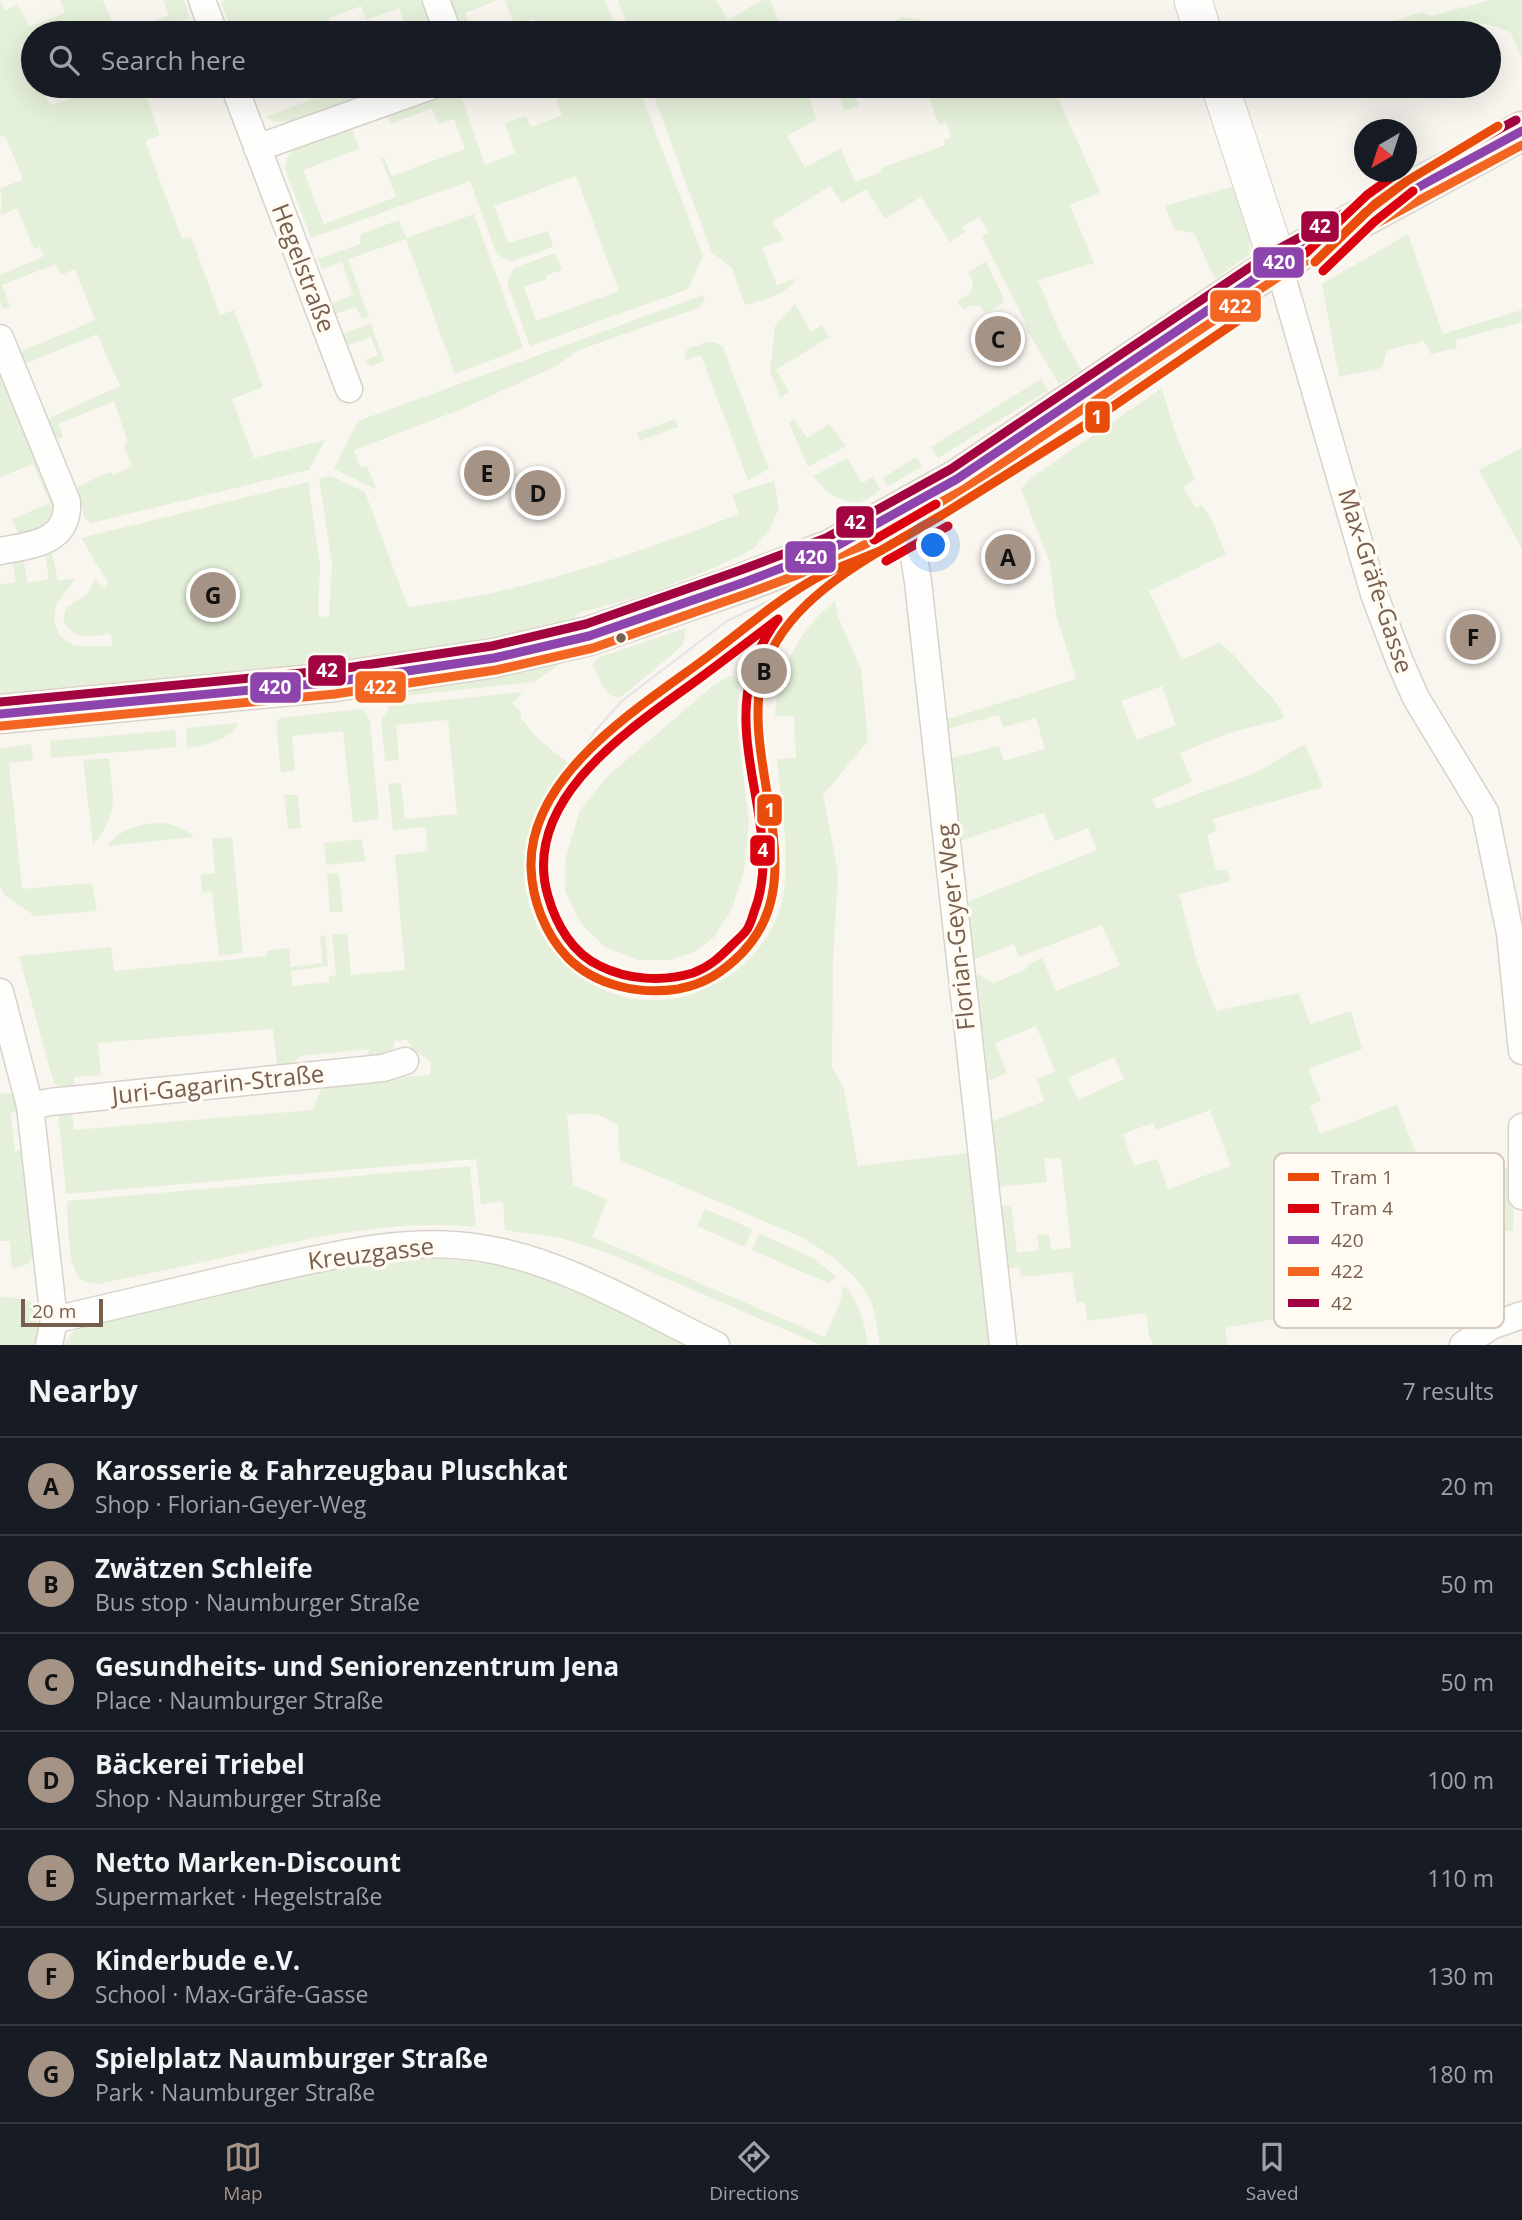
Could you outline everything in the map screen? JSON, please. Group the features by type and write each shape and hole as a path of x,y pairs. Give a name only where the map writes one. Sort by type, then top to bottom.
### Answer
{"main road":[{"path":"0,713 334,682 508,654 589,636 746,582 831,549 957,478 1278,263 1522,131"}],"street":[{"path":"202,0 210,21"},
{"path":"436,0 444,21"},
{"path":"1193,0 1199,21"},
{"name":"Hegelstraße","path":"238,98 349,389"},
{"path":"257,148 397,98"},
{"path":"1224,98 1278,263"},
{"name":"Max-Gräfe-Gasse","path":"1278,263 1374,594 1399,663 1416,698 1485,812 1510,933 1522,1051"},
{"path":"0,338 67,502 68,516 59,531 47,540 0,551"},
{"name":"Florian-Geyer-Weg","path":"899,511 910,532 918,582 1003,1345"},
{"path":"0,992 30,1106 51,1332"},
{"name":"Juri-Gagarin-Straße","path":"30,1106 383,1068 405,1060"},
{"path":"1522,1127 1522,1195"},
{"name":"Kreuzgasse","path":"51,1332 335,1254 390,1247 442,1245 481,1248 556,1269 716,1345"},
{"path":"1504,1321 1522,1315"},
{"path":"1463,1345 1488,1328"}],"green space":[{"path":"0,0 5,10 18,4 26,21 21,21 21,98 46,98 51,105 73,98 147,98 160,135 145,141 182,239 191,237 220,315 234,310 263,387 232,399 254,458 325,440 309,470 91,523 84,518 76,487 110,472 114,475 132,466 124,446 127,440 114,401 59,424 63,436 60,439 55,436 47,419 120,386 97,334 25,364 20,352 95,320 75,269 61,275 56,264 2,285 10,306 3,309 0,302 0,275 44,256 40,247 34,249 17,208 0,216 0,189 23,179 5,136 0,137"},
{"path":"60,0 103,0 112,21 44,21 65,13"},
{"path":"163,0 184,0 190,18 182,21 156,21 169,15"},
{"path":"424,0 432,21 404,21 399,8 366,20 361,6 329,18 330,21 228,21 221,2"},
{"path":"448,0 498,0 465,13 468,21 456,21"},
{"path":"505,0 605,0 613,21 534,19 513,21"},
{"path":"618,0 716,0 728,20 762,0 770,0 778,21 626,21"},
{"path":"1491,0 1522,0 1522,59 1511,33 1501,29 1501,21 1396,21 1422,12 1431,16"},
{"path":"902,17 921,20 921,21 895,21"},
{"path":"316,98 358,99 289,123 273,121 266,117"},
{"path":"428,98 462,98 485,165 515,153 505,123 526,116 531,127 562,115 556,98 643,98 703,256 688,289 530,346 507,283 514,268 555,253 562,270 524,287 536,321 619,291 576,176 494,206 508,243 548,231 553,247 512,261 497,255 470,181 311,238 285,169 287,157 294,148 351,125 359,149 303,170 324,224 396,197 381,159 384,158 392,176 465,149 454,119 438,124 432,108 390,124 386,113"},
{"path":"654,98 809,98 817,119 787,136 805,168 841,148 855,182 881,172 881,168 945,145 944,140 951,138 946,122 939,125 929,98 1058,98 1100,192 1070,205 1094,263 1038,280 1059,331 1081,370 1059,384 1028,332 982,237 989,232 979,217 962,227 965,232 950,242 921,197 885,219 866,189 842,203 830,186 772,222 784,240 762,248 777,285 797,278 781,293 745,305 732,268 712,253"},
{"path":"840,98 856,98 859,106 845,111"},
{"path":"1234,186 1251,241 1249,255 1215,279 1194,233 1174,229 1165,206"},
{"path":"474,214 523,348 455,374 406,239 348,259 369,317 362,319 356,307 335,314 331,304 353,295 342,262 322,269 318,259 360,244 361,234 399,220 406,238"},
{"path":"1408,234 1443,334 1522,310 1522,322 1455,340 1457,348 1431,354 1424,341 1387,350 1382,368 1339,377 1322,284"},
{"path":"986,261 1005,302 985,313 980,306 972,305 964,309 957,302 971,292 973,281 968,272"},
{"path":"703,295 705,299 698,308 579,350 554,367 462,409 354,450 360,468 367,466 376,489 334,469 358,421"},
{"path":"795,304 811,332 822,325 829,337 776,370 789,392 780,398 770,371 775,326"},
{"path":"371,324 384,361 372,366 364,361 378,355 371,337 346,346 342,334"},
{"path":"708,342 723,347 769,469 748,480 701,355 686,360 684,354 689,348"},
{"path":"0,357 53,485 56,514 38,531 19,536 12,519 50,503 33,464 0,477"},
{"path":"1041,379 1048,390 938,458 931,447"},
{"path":"1162,388 1176,436 1195,479 1183,487 1196,508 1202,505 1212,520 1226,554 1149,591 1182,660 1219,643 1234,655 1279,706 1285,718 1229,733 1180,753 1192,782 1152,799 1157,809 1255,773 1305,744 1323,787 1213,819 1217,831 1207,834 1216,871 1227,869 1230,881 1179,894 1197,962 1216,1011 1299,993 1310,1024 1351,1011 1362,1049 1308,1069 1321,1101 1310,1106 1320,1134 1397,1105 1416,1153 1274,1153 1274,1319 1225,1328 1228,1345 1154,1345 1149,1336 1146,1313 1087,1321 1085,1302 1077,1303 1072,1272 1021,1277 1019,1267 1005,1269 998,1206 1011,1205 1017,1253 1039,1250 1037,1235 1049,1234 1051,1250 1071,1248 1061,1158 1044,1159 1047,1182 995,1187 988,1123 1044,1101 1037,1079 1055,1071 1036,1026 995,1043 1007,1073 983,1083 972,976 980,975 994,983 1025,970 1028,965 1042,958 1056,991 1120,966 1102,925 1019,957 1014,944 970,961 964,903 1097,850 1088,828 1055,841 1044,813 957,842 947,759 999,746 1004,761 1045,749 1036,718 1003,727 999,715 943,730 942,721 1076,679 1056,614 1050,563 1021,489 1031,478","holes":["1162,686 1176,725 1137,740 1121,701","1114,1057 1124,1079 1078,1100 1068,1078","1210,1110 1231,1166 1168,1189 1157,1159 1134,1166 1123,1134 1153,1123 1156,1130"]},
{"path":"675,419 678,427 640,441 637,433"},
{"path":"794,419 807,438 829,424 846,446 808,467 789,423"},
{"path":"1522,448 1522,549 1479,470"},
{"path":"916,457 922,466 888,487 883,478"},
{"path":"847,458 862,483 873,477 881,490 861,502 847,501 828,491 813,476"},
{"path":"331,476 365,492 408,607 451,601 535,582 658,544 739,514 732,494 774,481 779,508 770,529 753,549 645,595 578,613 571,623 406,655 0,698 0,585 16,582 12,559 23,559 28,583 49,579 45,555 52,553 58,581 76,578 56,605 54,621 60,636 75,646 112,646 111,634 78,635 63,620 66,608 88,593 95,579 103,588 109,582 81,538 308,482 320,564 318,616 329,617 332,563 319,479"},
{"path":"835,601 838,617 861,669 868,741 823,795 838,873 833,961 832,1067 844,1089 858,1166 969,1153 996,1345 880,1345 871,1301 855,1278 838,1262 801,1237 620,1160 618,1126 594,1114 567,1115 573,1185 607,1200 592,1237 825,1337 845,1286 861,1314 868,1345 821,1345 608,1253 561,1238 505,1230 503,1202 481,1204 476,1159 66,1194 58,1111 71,1105 74,1130 313,1110 323,1084 430,1075 431,1062 411,1047 407,1040 395,1041 391,1056 358,1069 370,1049 300,1056 283,1076 278,1074 273,1029 98,1043 101,1075 74,1077 75,1090 54,1084 19,956 111,947 114,971 267,956 267,951 289,948 291,967 323,963 320,936 325,935 328,966 291,971 293,986 329,982 329,976 336,975 332,935 347,933 351,975 405,970 395,855 428,851 425,827 393,830 388,784 401,783 405,819 457,814 448,720 396,725 399,760 385,761 381,721 390,706 523,692 512,703 522,714 520,717 537,738 568,763 535,818 525,853 525,887 534,919 551,948 574,972 603,990 636,999 672,999 689,995 728,977 764,942 780,908 786,854 777,759 796,758 794,716 775,716 777,699 786,667 801,638 822,612"},
{"path":"686,628 683,645 621,697 615,697 607,691 592,664 600,657"},
{"path":"572,656 534,682 384,698 383,690"},
{"path":"734,676 739,682 737,723 749,823 744,870 732,909 714,937 694,952 670,960 637,960 605,947 581,924 565,891 565,861 580,810 609,775 714,685"},
{"path":"362,709 370,722 379,819 353,823 343,731 292,736 295,771 281,772 276,723 280,718"},
{"path":"238,723 223,738 187,748 186,728"},
{"path":"175,730 177,747 51,758 50,741"},
{"path":"31,744 33,760 9,763 22,889 92,883 97,911 35,916 3,894 0,885 0,749"},
{"path":"109,758 113,804 107,823 93,845 83,760"},
{"path":"284,795 298,795 301,828 288,829"},
{"path":"163,823 180,827 194,837 107,846 132,828"},
{"path":"232,837 243,953 219,956 212,892 202,893 201,875 215,873 212,839"},
{"path":"362,839 365,861 326,865 324,843"},
{"path":"339,873 343,912 330,912 327,874"},
{"path":"9,1093 19,1101 20,1112 11,1113 15,1151 25,1150 34,1255 25,1265 12,1268 10,1241 0,1241 0,1094"},
{"path":"470,1166 476,1227 416,1225 356,1231 98,1284 81,1279 73,1265 67,1201"},
{"path":"1514,1166 1513,1231 1504,1231 1504,1169"},
{"path":"705,1209 752,1229 745,1247 697,1226"},
{"path":"759,1233 815,1259 836,1277 828,1283 752,1250"},
{"path":"407,1257 500,1266 559,1282 604,1301 690,1345 63,1345 73,1332 89,1323 340,1266"},
{"path":"0,1296 31,1301 38,1325 36,1345 0,1345"}],"tram line":[{"name":"1","path":"1417,175 1498,126"},
{"name":"1","path":"1417,175 1498,126"},
{"name":"4","path":"1306,253 1367,195 1385,182"},
{"name":"1","path":"1315,262 1375,204 1406,182"},
{"name":"1","path":"1315,262 1366,212 1406,182"},
{"name":"4","path":"1323,271 1374,222 1413,191"},
{"name":"1","path":"942,515 1099,416 1249,313"},
{"name":"1","path":"942,515 1080,429 1249,313"},
{"name":"4","path":"874,540 936,504"},
{"name":"1","path":"880,551 942,515"},
{"name":"1","path":"880,551 942,515"},
{"name":"4","path":"886,561 948,526"},
{"name":"1","path":"880,551 824,589 791,621 778,639 761,681 758,715 775,858 773,892 763,924 742,953 728,966 688,987 664,991 634,989 605,982 579,968 560,949 546,927 537,904 531,867 535,833 549,801 569,771 624,719 759,616 819,576 880,551"},
{"path":"563,780 595,731 623,700 727,621 812,580"},
{"name":"4","path":"778,619 758,655 747,695 748,746 763,866 761,889 749,927 718,958 693,973 669,978 645,978 600,966 581,954 566,937 548,896 544,862 550,829 564,799 611,746 778,619"}],"transit line":[{"name":"42","path":"0,702 333,670 492,646 586,624 826,538 951,469 1271,253 1516,120"},
{"name":"420","path":"0,714 334,682 494,658 589,636 745,582 831,549 957,479 1278,263 1522,131"},
{"name":"422","path":"1,726 335,694 496,670 593,648 837,560 963,490 1284,273 1522,145"}],"place":[{"name":"Gesundheits- und Seniorenzentrum Jena","path":"998,339"},
{"name":"Netto Marken-Discount","path":"487,473"},
{"name":"Bäckerei Triebel","path":"538,493"},
{"name":"Karosserie & Fahrzeugbau Pluschkat","path":"1008,557"},
{"name":"Spielplatz Naumburger Straße","path":"213,595"},
{"name":"Kinderbude e.V.","path":"1473,637"},
{"name":"Zwätzen Schleife","path":"764,671"}]}
